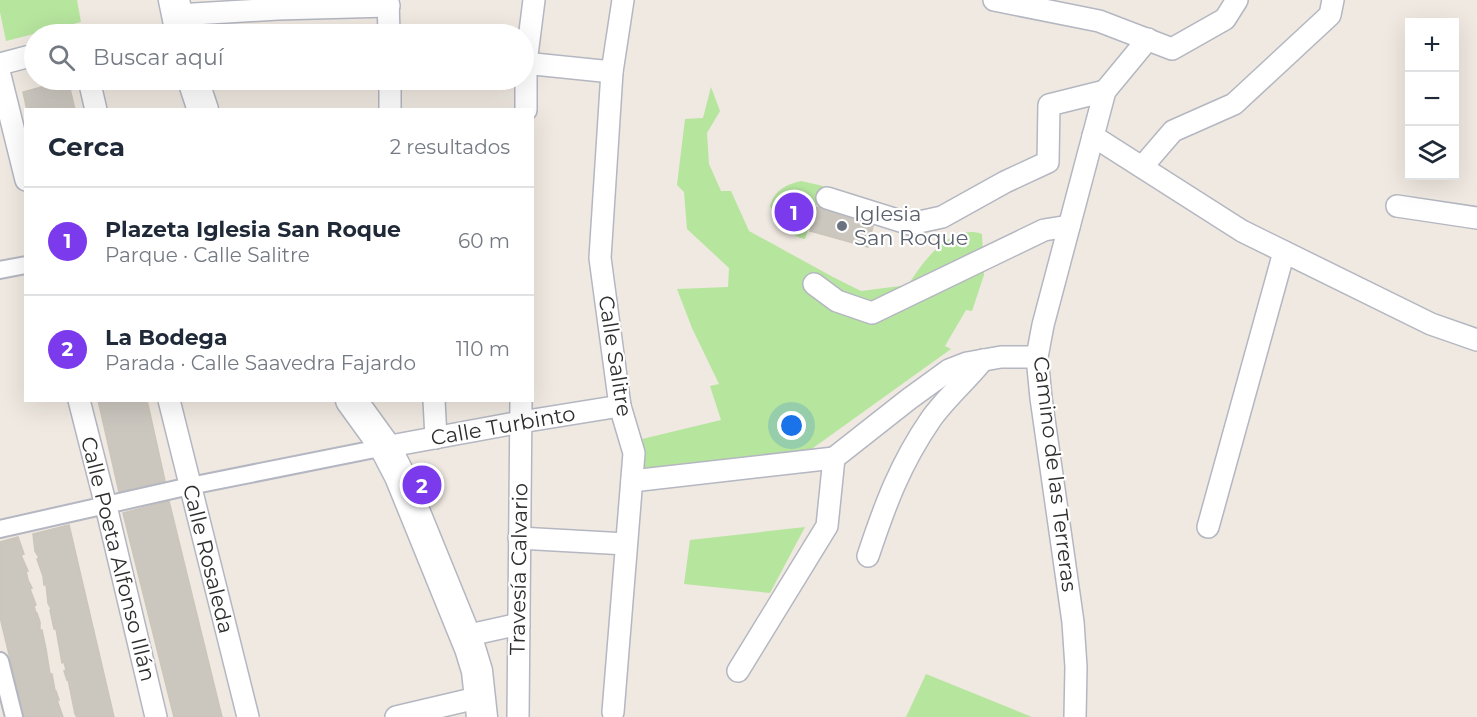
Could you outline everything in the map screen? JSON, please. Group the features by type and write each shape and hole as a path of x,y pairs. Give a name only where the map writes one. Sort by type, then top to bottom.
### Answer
{"main road":[{"path":"196,90 202,108"},
{"path":"352,402 385,447 412,501 477,671 481,707"}],"street":[{"path":"530,24 534,0"},
{"name":"Calle Salitre","path":"613,712 634,453 620,406 600,258 612,72 623,0"},
{"path":"994,0 1099,21 1172,49 1225,19 1237,0"},
{"path":"1142,167 1173,131 1234,104 1330,15 1333,0"},
{"path":"177,16 277,5 389,3 389,24"},
{"name":"Camino de las Terreras","path":"1075,717 1076,667 1073,622 1037,357 1042,325 1105,91 1148,39"},
{"path":"0,64 24,58"},
{"path":"534,64 612,72"},
{"path":"0,75 24,172"},
{"path":"91,90 96,108"},
{"path":"390,90 390,108"},
{"path":"525,90 526,108"},
{"path":"827,198 910,224 942,217 1005,182 1048,162 1049,105 1105,91"},
{"path":"1093,136 1242,231 1431,324 1477,340"},
{"path":"1397,206 1477,218"},
{"path":"814,284 837,300 872,313 1044,230 1069,226"},
{"path":"1208,526 1284,252"},
{"path":"0,270 24,265"},
{"path":"632,481 834,458 949,370 1001,357 1037,357"},
{"path":"868,556 890,492 909,454 933,417 983,360"},
{"name":"Calle Poeta Alfonso Illán","path":"80,402 156,717"},
{"name":"Calle Rosaleda","path":"169,402 248,717"},
{"path":"434,402 436,438"},
{"name":"Travesía Calvario","path":"518,717 521,402"},
{"name":"Calle Turbinto","path":"385,447 620,406"},
{"path":"0,529 190,486 385,447"},
{"path":"738,671 827,526 834,458"},
{"path":"519,538 626,544"},
{"path":"465,636 519,624"},
{"path":"0,661 14,717"},
{"path":"396,717 481,707"}],"green space":[{"path":"0,0 77,0 81,22 24,24 24,36 6,41"},
{"path":"711,87 720,111 707,133 709,164 721,191 731,191 749,231 861,291 908,285 921,266 948,239 970,232 982,234 984,275 972,311 966,310 945,346 951,349 806,453 649,471 639,469 638,440 721,420 710,386 719,384 692,328 677,289 728,287 729,268 687,229 684,192 677,185 685,119 703,118"},
{"path":"801,181 823,186 805,239 789,231 770,206 781,189"},
{"path":"805,527 770,593 684,584 690,540"},
{"path":"926,674 1032,717 906,717"}],"building":[{"path":"70,90 75,108 27,108 23,92"},
{"name":"Iglesia San Roque","path":"816,207 874,222 868,247 810,231"},
{"path":"98,402 147,402 165,481 119,492"},
{"path":"169,501 222,717 174,717 123,513"},
{"path":"69,525 114,717 77,717 75,714 48,603 46,584 44,585 37,559 39,558 35,551 33,534"},
{"path":"18,537 40,622 40,631 42,630 50,674 52,674 63,717 24,717 0,617 0,542"}],"place":[{"name":"Plazeta Iglesia San Roque","path":"794,212"},
{"name":"Iglesia San Roque","path":"842,226"},
{"name":"La Bodega","path":"422,485"}]}
